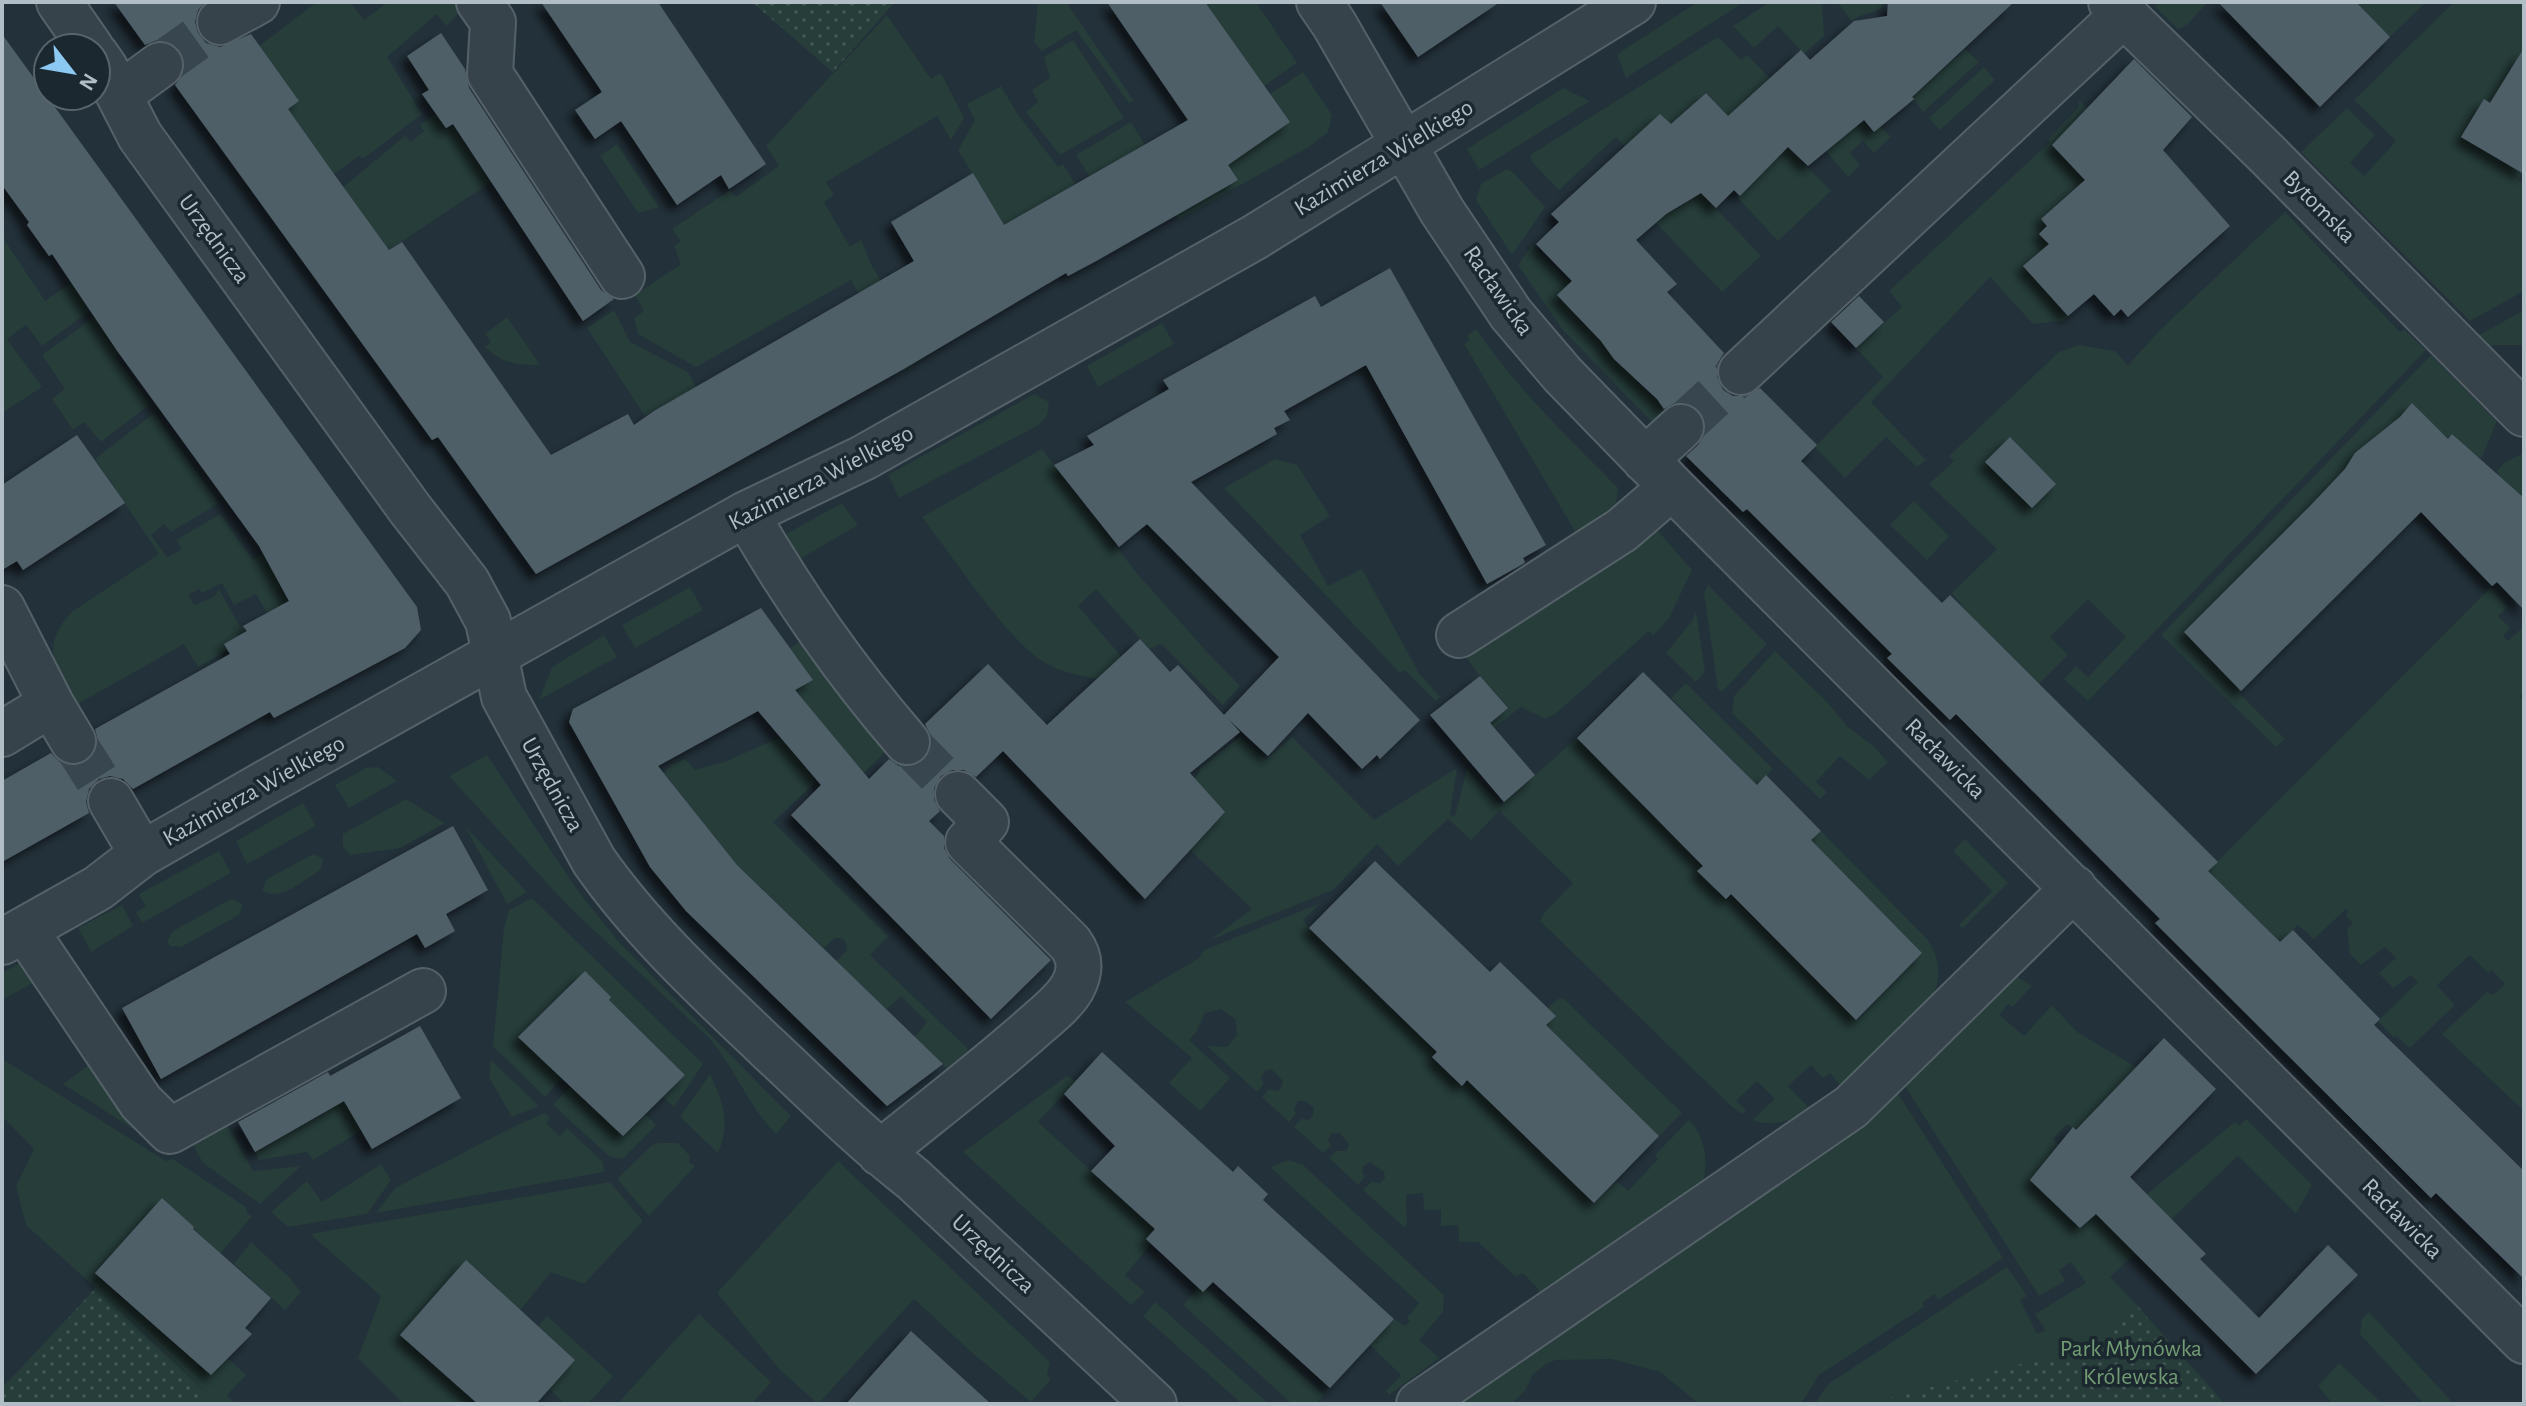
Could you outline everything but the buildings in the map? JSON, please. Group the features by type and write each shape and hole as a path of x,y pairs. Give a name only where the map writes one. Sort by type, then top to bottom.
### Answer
{"street":[{"path":"59,2 80,32"},
{"path":"479,2 493,22 490,74 622,276"},
{"name":"Racławicka","path":"1319,2 1442,211 1519,324 1563,375 2524,1341"},
{"name":"Kazimierza Wielkiego","path":"13,936 98,888 142,854 496,654 746,514 863,458 1255,237 1633,2"},
{"path":"1741,372 2117,8"},
{"name":"Bytomska","path":"2117,8 2267,154 2524,414"},
{"path":"119,95 160,65"},
{"name":"Urzędnicza","path":"112,83 140,136 401,497 467,582 488,621 504,697 594,861 612,885 703,987 1154,1404"},
{"path":"1459,635 1622,530 1658,473 1681,427"},
{"path":"746,514 786,582 838,658 907,742"},
{"path":"2,608 73,741"},
{"path":"2,734 51,704"},
{"path":"880,1153 1037,1023 1068,993 1079,971 1077,956 1070,943 968,842 986,822 958,794"},
{"path":"111,801 142,854"},
{"path":"1419,1404 1851,1107 2074,888"},
{"path":"13,936 141,1102 170,1131 423,991"}],"green space":[{"path":"317,2 350,2 364,20 388,2 465,2 467,5 446,26 437,14 387,57 422,114 363,159 359,156 334,174 287,109 259,46"},
{"path":"752,2 895,2 833,72"},
{"path":"1038,2 1066,2 1134,101 1129,103 1076,30 1042,51 1034,42"},
{"path":"1205,2 1256,2 1297,63 1264,86"},
{"path":"1698,2 1744,2 1626,78 1617,54"},
{"path":"1770,2 1822,2 1824,36 1804,54 1778,26 1754,48 1733,26"},
{"path":"1837,2 1882,2 1883,7 1852,21"},
{"path":"2160,2 2208,2 2187,25 2178,29 2155,7"},
{"path":"2356,2 2426,2 2390,37"},
{"path":"2454,2 2524,2 2524,55 2490,103 2484,99 2461,137 2522,173 2518,180 2524,184 2524,291 2470,321 2301,152 2347,108 2375,135 2350,163 2364,176 2396,141 2354,100"},
{"path":"887,15 931,79 941,73 964,118 951,140 937,116 826,182 834,195 824,202 850,247 861,240 871,264 925,357 903,371 851,280 696,367 638,334 634,318 644,311 635,295 681,264 674,246 681,241 672,229 730,190 736,197 779,166 766,146"},
{"path":"1718,37 1741,60 1747,55 1770,78 1728,116 1706,92 1671,124 1625,147 1616,137 1559,190 1532,162 1530,155"},
{"path":"1073,40 1124,118 1060,155 1026,112 1038,102 1032,90 1050,78 1044,57"},
{"path":"1965,49 1979,62 1923,112 1912,97"},
{"path":"1984,67 1995,80 1940,130 1929,118"},
{"path":"1303,72 1332,115 1328,132 1309,147 1179,219 1176,214 1237,180 1228,165 1289,122 1270,94"},
{"path":"1001,86 1017,113 1058,167 1063,164 1075,184 1027,212 1017,248 958,150 975,120 967,104"},
{"path":"1563,88 1590,101 1479,170 1467,149"},
{"path":"2079,100 2087,108 2052,145 2085,180 2041,219 2047,226 2040,234 2049,244 2023,266 2068,316 2063,321 2033,324 1990,277 1871,402 1926,460 1917,467 1886,437 1845,478 1815,447 1883,377 1856,348 1902,307 1889,291 2050,142 2048,139 2079,107"},
{"path":"436,113 446,128 453,124 491,182 389,250 343,187 405,136 411,142 424,131 420,125"},
{"path":"1863,121 1873,132 1880,126 1891,137 1874,153 1863,141 1850,153 1860,165 1848,177 1825,150"},
{"path":"1131,122 1145,145 1089,176 1076,155"},
{"path":"617,144 659,207 638,213 600,156"},
{"path":"1788,147 1831,191 1778,241 1738,198"},
{"path":"1507,169 1545,207 1512,255 1476,200 1481,184"},
{"path":"1697,188 1761,256 1722,292 1654,221"},
{"path":"2285,212 2400,332 2404,329 2426,350 2088,701 2064,679 2076,666 2088,677 2126,637 2088,599 2050,637 2068,655 2039,684 1952,593 1997,549 1929,484 1954,461 1949,456 2059,352 2079,345 2115,351 2128,365 2161,329"},
{"path":"2,236 45,301 72,282 91,310 42,346 26,325 7,339 42,387 2,413"},
{"path":"1532,245 1570,283 1558,295 1670,415 1657,427 1563,330 1518,265"},
{"path":"614,310 630,342 688,372 696,387 645,416 587,328"},
{"path":"2524,310 2524,345 2472,345 2481,334"},
{"path":"96,316 120,351 115,356 150,404 101,442 84,422 73,430 52,399 65,389 42,355"},
{"path":"507,317 540,365 510,362 485,347 491,342 485,334"},
{"path":"1162,323 1174,344 1098,387 1087,366"},
{"path":"1476,329 1525,392 1618,488 1616,504 1576,533 1464,344 1470,340 1467,336"},
{"path":"2431,355 2497,421 2481,459 2454,440 2456,437 2453,434 2448,439 2412,403 2412,410 2323,492 2315,507 2312,504 2309,506 2312,510 2290,525 2270,545 2272,551 2262,560 2258,557 2256,559 2260,563 2225,591 2210,613 2204,612 2208,615 2184,632 2285,739 2276,747 2161,635"},
{"path":"1034,394 1049,402 1047,416 1039,425 899,498 888,475"},
{"path":"154,413 219,503 171,532 164,524 151,535 167,557 182,549 176,540 220,514 253,560 278,545 313,599 270,618 256,594 234,605 222,583 202,593 199,589 188,595 195,605 214,597 219,589 240,627 243,625 247,631 224,644 228,650 198,667 184,644 76,705 62,681 54,658 53,647 62,623 73,611 159,554 95,459"},
{"path":"1042,449 1135,571 1240,686 1223,705 1161,644 1149,649 1096,589 1078,606 1145,684 1084,676 1049,665 1034,655 1000,620 922,517"},
{"path":"2524,453 2524,505 2519,493 2514,495 2496,477 2505,462"},
{"path":"1275,459 1297,465 1330,516 1300,535 1328,586 1362,569 1419,673 1440,697 1436,701 1405,670 1400,673 1224,488"},
{"path":"1914,501 1949,536 1927,560 1890,525"},
{"path":"842,503 858,525 793,563 781,537"},
{"path":"1653,525 1692,570 1669,618 1653,636 1649,631 1554,715 1545,719 1521,707 1477,741 1474,737 1508,707 1459,647"},
{"path":"1708,585 1767,644 1722,692 1718,689 1704,593"},
{"path":"690,587 703,610 635,648 622,625"},
{"path":"2490,588 2507,607 2498,616 2510,628 2503,636 2508,641 2524,626 2524,692 2520,696 2524,701 2524,1111 2442,1034 2487,992 2493,995 2505,984 2492,970 2488,973 2470,955 2437,985 2455,1005 2410,1048 2396,1036 2394,1038 2378,1021 2418,982 2411,975 2393,988 2379,973 2396,958 2385,947 2361,965 2350,954 2347,929 2353,923 2347,917 2347,908 2314,939 2298,925 2280,942 2208,871"},
{"path":"1696,611 1705,671 1696,682 1666,653 1692,621"},
{"path":"604,635 617,657 539,700 552,667"},
{"path":"808,636 897,741 850,786 795,690 813,680 790,648"},
{"path":"1775,651 1848,727 1888,762 1869,780 1840,756 1816,782 1827,792 1820,799 1732,713 1734,696"},
{"path":"1686,683 1773,769 1757,785 1671,698"},
{"path":"781,737 817,781 773,822 888,936 870,955 967,1048 968,1057 950,1072 915,1037 927,1022 901,996 887,1009 883,1006 836,961 847,950 842,938 835,938 824,948 737,865 664,773 671,765 685,759 695,770 724,762"},
{"path":"1240,737 1266,760 1292,737 1374,820 1457,768 1450,815 1455,816 1467,769 1501,805 1577,738 1703,866 1698,871 1726,899 1731,894 1857,1020 1922,953 1811,840 1821,831 1928,940 1938,966 1934,993 1876,1056 1841,1086 1830,1073 1823,1078 1811,1065 1788,1086 1810,1109 1782,1122 1752,1120 1775,1099 1757,1081 1736,1101 1746,1110 1742,1114 1540,921 1573,883 1499,811 1471,840 1448,819 1398,866 1377,844 1333,890 1210,940 1252,909 1188,848 1225,813 1195,779 1201,768"},
{"path":"487,755 578,891 618,941 791,1116 776,1134 757,1111 709,1038 568,906 449,776"},
{"path":"378,767 397,781 349,808 335,785 366,768"},
{"path":"406,799 445,823 400,848 350,855 343,846 343,834"},
{"path":"303,803 316,826 247,864 236,841"},
{"path":"465,826 527,892 507,904"},
{"path":"1965,839 2008,883 1963,928 1959,925 1992,891 1953,851"},
{"path":"219,851 231,873 142,923 136,912 146,907 139,894"},
{"path":"313,854 324,859 320,870 284,892 276,894 262,890 267,879"},
{"path":"532,898 703,1064 674,1107 663,1097 685,1075 609,1000 518,1037 563,1077 545,1097 493,1046 504,928 509,910"},
{"path":"231,899 243,904 239,915 181,947 170,946 167,941 173,931"},
{"path":"1321,903 1303,920 1309,928 1437,1052 1433,1057 1467,1080 1594,1203 1617,1181 1628,1191 1658,1159 1655,1155 1689,1120 1699,1134 1704,1149 1706,1165 1703,1183 1523,1306 1540,1291 1523,1273 1516,1277 1478,1242 1459,1242 1458,1225 1441,1226 1441,1210 1424,1210 1423,1193 1406,1195 1407,1226 1404,1227 1363,1190 1371,1182 1380,1183 1385,1178 1384,1172 1370,1162 1363,1167 1365,1177 1358,1185 1329,1158 1336,1151 1346,1151 1349,1145 1340,1133 1331,1134 1328,1140 1331,1146 1323,1153 1294,1127 1302,1118 1312,1118 1314,1108 1305,1101 1298,1101 1294,1109 1296,1114 1289,1122 1262,1097 1269,1089 1281,1089 1283,1081 1271,1069 1265,1071 1261,1078 1264,1084 1257,1092 1207,1046 1227,1047 1237,1035 1235,1019 1221,1009 1205,1013 1189,1040 1230,1078 1200,1111 1169,1083 1192,1058 1125,1002 1199,958 1204,950"},
{"path":"122,905 133,926 91,952 78,928"},
{"path":"25,960 44,977 2,1000 2,973"},
{"path":"2013,974 2032,986 2013,1007 2008,1004 1999,1015 2024,1036 2052,1005 2077,1032 2136,1067 2076,1130 2067,1124 2053,1139 2060,1146 2080,1227 2097,1214 2147,1194 2235,1122 2239,1126 2246,1119 2312,1185 2296,1214 2238,1156 2110,1277 2134,1302 2087,1347 1865,1404 1815,1404 1828,1384 2007,1267 2027,1296 2020,1300 2037,1334 2045,1330 2035,1314 2086,1283 2071,1262 2059,1270 2065,1281 2039,1296 1899,1077"},
{"path":"1563,998 1682,1113 1659,1136 1546,1025 1555,1016 1548,1008"},
{"path":"2,1059 166,1161 173,1159 246,1207 247,1213 252,1216 220,1254 162,1198 95,1273 126,1302 129,1299 205,1370 222,1353 246,1375 227,1395 236,1404 218,1404 151,1338 26,1225 16,1186 34,1149 2,1116"},
{"path":"491,1060 539,1106 512,1117 489,1078"},
{"path":"90,1064 152,1141 63,1084"},
{"path":"710,1074 719,1094 725,1122 718,1153 680,1117"},
{"path":"1067,1076 1076,1081 1038,1122 1155,1229 1146,1239 1151,1244 1125,1275 1145,1292 1131,1305 963,1152"},
{"path":"1892,1084 2003,1258 1938,1300 1935,1294 1922,1303 1924,1307 1819,1375 1801,1404 1699,1404 1660,1372 1612,1359 1555,1360 1533,1374 1525,1391 1511,1404 1455,1404"},
{"path":"572,1085 623,1136 645,1114 656,1125 623,1159 610,1157 553,1105"},
{"path":"344,1101 361,1131 313,1160 307,1152 259,1160 255,1152"},
{"path":"545,1113 550,1118 546,1123 560,1136 567,1128 603,1162 604,1172 376,1213 395,1188"},
{"path":"225,1121 253,1171 301,1166 260,1204 203,1163 190,1140"},
{"path":"678,1143 690,1156 689,1162 695,1166 649,1216 617,1179 652,1145"},
{"path":"1288,1160 1302,1164 1444,1295 1443,1312 1419,1340 1439,1358 1389,1395 1386,1391 1401,1375 1370,1345 1394,1319 1405,1326 1410,1321 1407,1318 1419,1303 1270,1167"},
{"path":"838,1161 1050,1362 1047,1375 1051,1379 1031,1402 914,1299 818,1404 780,1370 717,1293"},
{"path":"381,1164 391,1180 367,1214 288,1227 271,1212 307,1181 322,1202"},
{"path":"610,1182 643,1221 584,1284 551,1272 519,1312 497,1291 499,1289 466,1261 400,1335 478,1404 404,1404 358,1358 381,1296 310,1234"},
{"path":"251,1242 301,1292 285,1310 234,1264"},
{"path":"1199,1287 1206,1289 1324,1395 1316,1404 1292,1404 1183,1305"},
{"path":"96,1288 218,1404 2,1404 2,1388"},
{"path":"1155,1302 1269,1404 1242,1404 1143,1316"},
{"name":"Park Młynówka Królewska","path":"2134,1302 2225,1404 1865,1404 2087,1347"},
{"path":"2369,1312 2454,1404 2424,1404 2360,1334 2362,1319"},
{"path":"699,1314 771,1382 752,1404 617,1404"},
{"path":"547,1316 613,1376 588,1404 565,1404 549,1389 575,1360 538,1326"},
{"path":"2339,1363 2383,1404 2333,1404 2318,1386"}],"tunnel":[{"path":"160,65 220,22"},
{"path":"1681,427 1741,372"},
{"path":"73,741 111,801"},
{"path":"907,742 958,794"}]}
